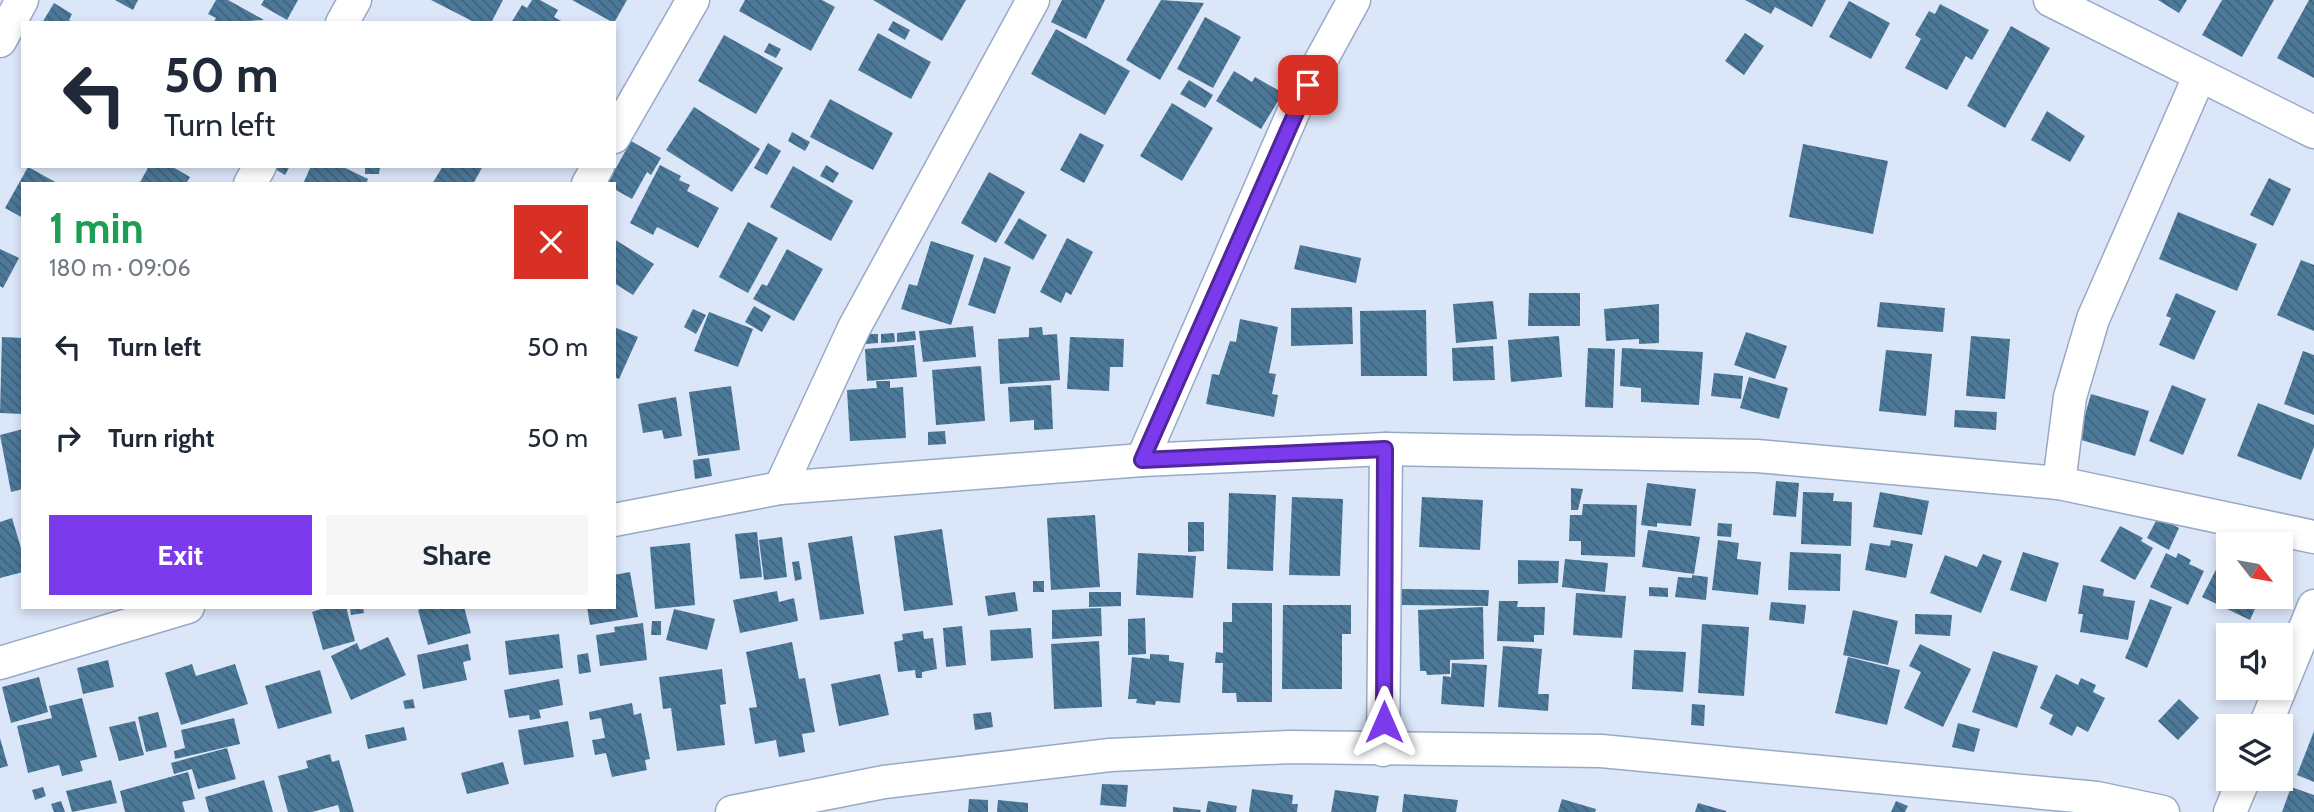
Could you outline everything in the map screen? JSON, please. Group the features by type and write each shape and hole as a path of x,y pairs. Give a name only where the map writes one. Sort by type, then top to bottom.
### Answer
{"street":[{"path":"0,41 22,0"},
{"path":"343,21 355,0"},
{"path":"616,134 693,0"},
{"path":"779,488 854,328 1033,0"},
{"path":"1142,460 1296,106 1354,0"},
{"path":"2050,0 2199,77 2314,132"},
{"path":"2059,483 2070,397 2093,320 2199,77"},
{"path":"616,520 779,488 1142,460 1385,449 1757,456 2059,483 2314,537"},
{"path":"1383,750 1385,449"},
{"path":"2270,714 2314,606"},
{"path":"0,663 181,609"},
{"path":"732,812 884,782 1110,755 1290,747 1601,751 2096,798 2163,812"},
{"path":"2230,812 2239,791"}],"building":[{"path":"115,0 138,0 133,10"},
{"path":"216,0 228,0 264,20 214,21 216,18 208,14"},
{"path":"264,0 298,0 287,20 261,5"},
{"path":"431,0 503,0 492,21 472,21"},
{"path":"532,0 540,0 558,10 554,17 561,21 512,21 522,5 527,8"},
{"path":"572,0 627,0 615,21"},
{"path":"745,0 822,0 835,7 811,51 739,11"},
{"path":"873,0 966,0 942,41"},
{"path":"1062,0 1105,0 1086,39 1051,22"},
{"path":"1161,0 1204,3 1160,80 1126,60"},
{"path":"1745,0 1826,0 1812,27 1775,7 1771,14"},
{"path":"2158,0 2187,0 2179,13"},
{"path":"2222,0 2274,0 2242,57 2202,35"},
{"path":"2309,0 2314,0 2314,78 2277,58"},
{"path":"1849,1 1890,23 1871,59 1829,37"},
{"path":"54,3 72,14 69,20 71,21 43,21"},
{"path":"1940,4 1989,30 1972,60 1966,56 1947,90 1905,68 1921,39 1915,35 1929,11 1935,14"},
{"path":"1205,17 1241,37 1213,88 1177,69"},
{"path":"893,21 910,30 905,40 888,30"},
{"path":"2011,26 2050,48 2005,128 1967,106"},
{"path":"1056,29 1130,71 1105,115 1031,74"},
{"path":"878,33 931,62 911,99 858,70"},
{"path":"1745,33 1764,46 1744,75 1725,61"},
{"path":"724,35 783,68 756,114 698,81"},
{"path":"769,43 781,49 776,58 764,52"},
{"path":"1234,71 1252,82 1255,77 1283,93 1261,129 1216,101"},
{"path":"1189,80 1213,95 1205,108 1180,94"},
{"path":"830,99 893,133 873,170 810,137"},
{"path":"1172,103 1213,128 1182,181 1140,156"},
{"path":"694,107 760,149 732,192 666,150"},
{"path":"2047,111 2085,136 2070,162 2031,140"},
{"path":"792,132 810,142 805,151 788,141"},
{"path":"1080,133 1104,145 1084,183 1060,170"},
{"path":"631,141 661,158 651,175 647,172 632,199 616,190 616,182 608,182"},
{"path":"768,143 781,151 767,175 754,168"},
{"path":"1803,144 1888,161 1873,234 1789,217"},
{"path":"660,165 681,176 679,180 690,185 687,191 719,208 698,248 657,227 653,235 630,223"},
{"path":"826,165 839,173 833,183 820,176"},
{"path":"793,166 853,201 831,241 770,207"},
{"path":"27,168 55,182 21,182 21,217 5,208"},
{"path":"148,168 174,168 190,177 187,182 140,182"},
{"path":"275,168 289,168 285,175"},
{"path":"310,168 345,168 368,179 367,182 304,182"},
{"path":"365,168 380,168 379,174 365,174"},
{"path":"442,168 482,168 474,182 433,182"},
{"path":"989,172 1025,192 996,243 961,223"},
{"path":"2269,178 2291,189 2273,226 2250,215"},
{"path":"2178,212 2257,244 2237,291 2159,259"},
{"path":"1019,218 1047,235 1033,260 1004,243"},
{"path":"748,222 778,238 748,293 719,277"},
{"path":"1067,238 1093,252 1071,295 1066,292 1061,303 1040,292"},
{"path":"616,240 654,264 633,295 616,284"},
{"path":"931,241 974,255 951,325 901,309 909,284 917,286"},
{"path":"1300,245 1361,258 1356,283 1294,269"},
{"path":"0,249 19,258 3,288 0,286"},
{"path":"787,249 823,269 794,321 753,299 762,284 767,286"},
{"path":"984,257 1011,267 995,314 968,305"},
{"path":"2301,260 2314,265 2314,331 2277,315"},
{"path":"1529,293 1580,293 1580,326 1528,326"},
{"path":"2176,293 2216,311 2194,360 2159,345 2171,318 2166,316"},
{"path":"1493,301 1497,339 1456,343 1453,304"},
{"path":"1880,302 1945,308 1943,332 1877,327"},
{"path":"1659,304 1659,343 1639,344 1639,339 1606,341 1604,309"},
{"path":"754,306 771,316 762,332 745,322"},
{"path":"1352,307 1353,344 1291,346 1291,308"},
{"path":"693,309 706,315 696,334 684,327"},
{"path":"1426,310 1427,376 1361,376 1360,311"},
{"path":"709,312 753,329 738,367 694,351"},
{"path":"1240,319 1278,327 1269,373 1276,374 1272,394 1278,395 1274,417 1206,404 1212,374 1219,375 1230,341 1236,342"},
{"path":"973,326 976,357 923,362 919,331"},
{"path":"1042,327 1043,335 1057,334 1060,380 1000,384 998,339 1029,337 1029,328"},
{"path":"616,328 638,337 619,379 616,378"},
{"path":"915,331 916,340 897,342 897,333"},
{"path":"1746,332 1787,346 1775,379 1734,365"},
{"path":"894,333 895,342 881,343 881,334"},
{"path":"864,334 878,334 878,343 865,344"},
{"path":"1559,336 1562,377 1511,382 1508,340"},
{"path":"1971,336 2010,339 2005,399 1966,396"},
{"path":"2,337 21,338 21,414 0,413"},
{"path":"1070,337 1124,339 1123,367 1110,367 1109,391 1067,389"},
{"path":"914,345 917,377 867,381 865,349"},
{"path":"1493,346 1495,380 1453,381 1452,348"},
{"path":"1588,348 1615,349 1613,408 1585,407"},
{"path":"1622,348 1703,352 1699,405 1641,402 1641,388 1620,386"},
{"path":"1886,350 1932,354 1926,416 1879,411"},
{"path":"2303,351 2314,355 2314,415 2284,404"},
{"path":"981,366 985,421 936,425 932,370"},
{"path":"1714,373 1743,376 1741,399 1711,396"},
{"path":"1749,377 1788,388 1779,419 1740,408"},
{"path":"876,381 890,381 890,388 903,387 906,438 850,441 847,390 877,388"},
{"path":"1051,385 1053,429 1034,430 1034,420 1010,422 1008,387"},
{"path":"2172,385 2206,399 2183,455 2149,441"},
{"path":"731,386 740,450 698,456 689,392"},
{"path":"2091,394 2149,411 2135,456 2078,439"},
{"path":"676,397 682,436 664,439 662,430 643,433 638,404"},
{"path":"2258,403 2314,425 2314,447 2301,480 2237,456"},
{"path":"1955,410 1997,412 1996,430 1954,427"},
{"path":"21,430 21,490 11,492 0,435"},
{"path":"945,431 946,444 928,445 928,432"},
{"path":"709,458 712,476 695,479 693,460"},
{"path":"1776,481 1799,483 1796,517 1773,515"},
{"path":"1647,483 1696,489 1691,526 1657,523 1657,527 1641,525"},
{"path":"1571,488 1583,489 1578,510 1571,510"},
{"path":"1803,492 1834,493 1833,501 1852,502 1851,546 1801,544"},
{"path":"1880,492 1929,501 1922,535 1873,527"},
{"path":"1229,493 1276,495 1273,571 1227,569"},
{"path":"1292,497 1343,499 1340,576 1289,575"},
{"path":"1422,497 1483,500 1480,550 1419,547"},
{"path":"1583,504 1637,505 1635,557 1581,555 1581,541 1569,541 1570,515 1582,515"},
{"path":"1095,515 1100,587 1051,590 1047,518"},
{"path":"2158,517 2179,528 2169,550 2147,538"},
{"path":"12,518 21,548 21,573 0,578 0,522"},
{"path":"1188,522 1204,522 1204,551 1188,552"},
{"path":"1718,523 1732,524 1731,537 1717,536"},
{"path":"2120,526 2143,538 2141,541 2153,548 2135,580 2100,561"},
{"path":"942,529 953,605 904,611 894,536"},
{"path":"1648,530 1700,537 1694,574 1642,567"},
{"path":"757,532 762,577 740,579 735,534"},
{"path":"852,536 864,614 820,620 808,543"},
{"path":"782,537 787,577 764,580 759,540"},
{"path":"1718,540 1739,543 1737,559 1761,562 1758,595 1712,590"},
{"path":"1891,540 1913,544 1906,578 1865,570 1870,543 1890,546"},
{"path":"690,543 695,605 655,609 650,547"},
{"path":"1790,552 1841,554 1840,591 1788,590"},
{"path":"2023,552 2059,563 2046,602 2010,590"},
{"path":"1138,553 1196,556 1193,598 1136,595"},
{"path":"2166,553 2176,558 2178,553 2191,560 2189,564 2204,571 2188,605 2150,587"},
{"path":"1983,554 2002,561 1981,613 1930,593 1945,555 1977,567"},
{"path":"1565,559 1608,563 1605,592 1562,587"},
{"path":"1518,560 1559,561 1558,583 1518,584"},
{"path":"799,561 802,579 795,581 792,562"},
{"path":"2216,570 2216,604 2202,597"},
{"path":"630,572 638,617 590,625 587,609 616,609 616,575"},
{"path":"1692,575 1708,577 1706,600 1675,597 1678,577 1692,578"},
{"path":"1033,581 1044,581 1044,592 1033,592"},
{"path":"2083,585 2104,589 2103,596 2135,601 2128,640 2080,632 2083,614 2078,614"},
{"path":"1649,587 1668,588 1668,597 1649,596"},
{"path":"1402,589 1489,590 1488,606 1402,605"},
{"path":"777,591 779,602 794,598 798,621 740,633 733,600"},
{"path":"1015,592 1018,611 988,616 985,596"},
{"path":"1089,592 1121,592 1121,606 1089,607"},
{"path":"1576,593 1626,596 1622,638 1573,635"},
{"path":"2150,599 2172,607 2147,668 2125,658"},
{"path":"1499,601 1518,601 1517,607 1545,607 1544,635 1534,635 1534,642 1497,641"},
{"path":"1771,602 1806,605 1804,624 1769,620"},
{"path":"1232,603 1272,603 1272,702 1237,702 1236,693 1222,693 1223,663 1215,663 1216,652 1223,653 1223,622 1232,622"},
{"path":"1283,605 1351,605 1351,634 1342,634 1342,689 1282,689"},
{"path":"1483,607 1484,659 1450,660 1450,674 1427,675 1426,671 1420,671 1418,610"},
{"path":"1101,608 1102,636 1052,639 1052,610"},
{"path":"322,609 347,609 355,641 323,650 312,612"},
{"path":"350,609 363,609 364,613 351,615"},
{"path":"465,609 471,633 428,645 418,610"},
{"path":"674,609 715,619 707,650 666,640"},
{"path":"2227,609 2255,609 2250,620"},
{"path":"1853,610 1898,621 1888,665 1843,655"},
{"path":"1915,614 1952,615 1950,636 1915,634"},
{"path":"1145,618 1146,654 1128,655 1128,619"},
{"path":"652,621 661,621 661,635 651,635"},
{"path":"643,623 647,660 600,666 596,635 615,632 614,627"},
{"path":"1702,624 1749,627 1744,696 1698,693"},
{"path":"962,626 966,665 946,667 943,628"},
{"path":"1031,628 1033,658 991,661 990,630"},
{"path":"923,631 924,639 933,638 937,669 922,672 922,678 916,678 915,670 898,672 894,642 903,640 902,634"},
{"path":"559,634 563,668 509,675 505,641"},
{"path":"388,637 406,675 351,700 331,656 357,643 360,650"},
{"path":"1099,641 1102,707 1054,709 1051,644"},
{"path":"792,642 799,679 805,678 815,732 802,734 805,752 779,757 776,740 755,744 749,708 757,707 746,652"},
{"path":"468,644 471,660 463,662 467,680 423,689 417,655"},
{"path":"1920,644 1971,669 1943,727 1904,708 1921,672 1909,666"},
{"path":"1503,646 1542,649 1538,694 1549,694 1548,711 1498,707"},
{"path":"1634,650 1686,652 1683,692 1632,689"},
{"path":"1993,651 2038,666 2017,728 1972,712"},
{"path":"588,653 591,672 579,674 577,655"},
{"path":"1150,654 1169,655 1169,661 1184,663 1180,703 1156,701 1155,705 1136,703 1137,699 1128,699 1132,657 1150,659"},
{"path":"1848,657 1900,670 1887,725 1835,713"},
{"path":"108,660 114,687 83,694 77,668"},
{"path":"1452,663 1487,665 1484,707 1441,704 1443,676 1451,677"},
{"path":"192,664 196,676 235,664 248,704 181,725 165,673"},
{"path":"722,669 726,704 720,705 725,745 677,751 671,708 663,709 659,677"},
{"path":"320,670 332,713 278,729 265,686"},
{"path":"880,674 889,715 839,726 831,684"},
{"path":"2056,674 2078,685 2081,678 2096,685 2093,692 2105,698 2088,732 2077,726 2072,736 2049,724 2053,715 2040,708"},
{"path":"39,677 48,712 11,723 2,687"},
{"path":"559,679 563,705 539,710 541,718 530,720 529,715 509,718 504,690"},
{"path":"82,698 97,757 80,761 83,771 62,776 59,765 28,773 17,726 52,718 49,706"},
{"path":"413,699 415,708 405,709 403,701"},
{"path":"2179,699 2199,718 2178,740 2158,721"},
{"path":"632,703 634,715 641,713 650,759 645,760 647,770 612,777 606,753 595,755 592,740 605,738 601,718 590,720 589,712"},
{"path":"1692,704 1705,705 1704,726 1691,725"},
{"path":"158,712 167,747 146,752 138,717"},
{"path":"991,712 993,727 975,730 973,714"},
{"path":"234,718 240,744 175,759 174,751 185,748 181,730"},
{"path":"135,721 144,755 119,761 109,727"},
{"path":"568,721 574,757 524,765 518,730"},
{"path":"1958,723 1980,729 1974,752 1952,747"},
{"path":"404,727 407,740 368,749 365,735"},
{"path":"2314,731 2314,782 2297,775"},
{"path":"0,738 8,766 0,768"},
{"path":"227,748 236,779 198,789 192,769 174,774 171,763"},
{"path":"330,754 332,762 339,760 354,812 340,812 338,805 312,812 288,812 278,776 308,768 306,761"},
{"path":"503,762 509,784 467,794 461,773"},
{"path":"188,772 195,799 182,802 185,812 125,812 120,791"},
{"path":"111,780 117,803 72,812 66,791"},
{"path":"264,780 273,812 209,812 205,797"},
{"path":"1102,784 1128,785 1126,807 1100,805"},
{"path":"43,787 46,796 35,800 32,790"},
{"path":"2293,788 2314,795 2314,812 2282,812"},
{"path":"1252,789 1293,795 1292,804 1298,804 1297,812 1249,812"},
{"path":"1335,790 1379,796 1376,812 1331,812"},
{"path":"1404,794 1458,800 1456,812 1402,812"},
{"path":"969,799 988,800 988,812 968,812"},
{"path":"1562,799 1596,809 1595,812 1558,812"},
{"path":"998,800 1028,803 1028,812 997,812"},
{"path":"61,801 65,812 54,812 51,804"},
{"path":"1208,801 1237,806 1236,812 1206,812"},
{"path":"1896,801 1908,806 1905,812 1891,812"},
{"path":"1698,803 1726,811 1726,812 1695,812"},
{"path":"1173,807 1201,810 1173,812"}],"route":[{"path":"1308,85 1296,106 1142,460 1385,449 1384,722"}]}
